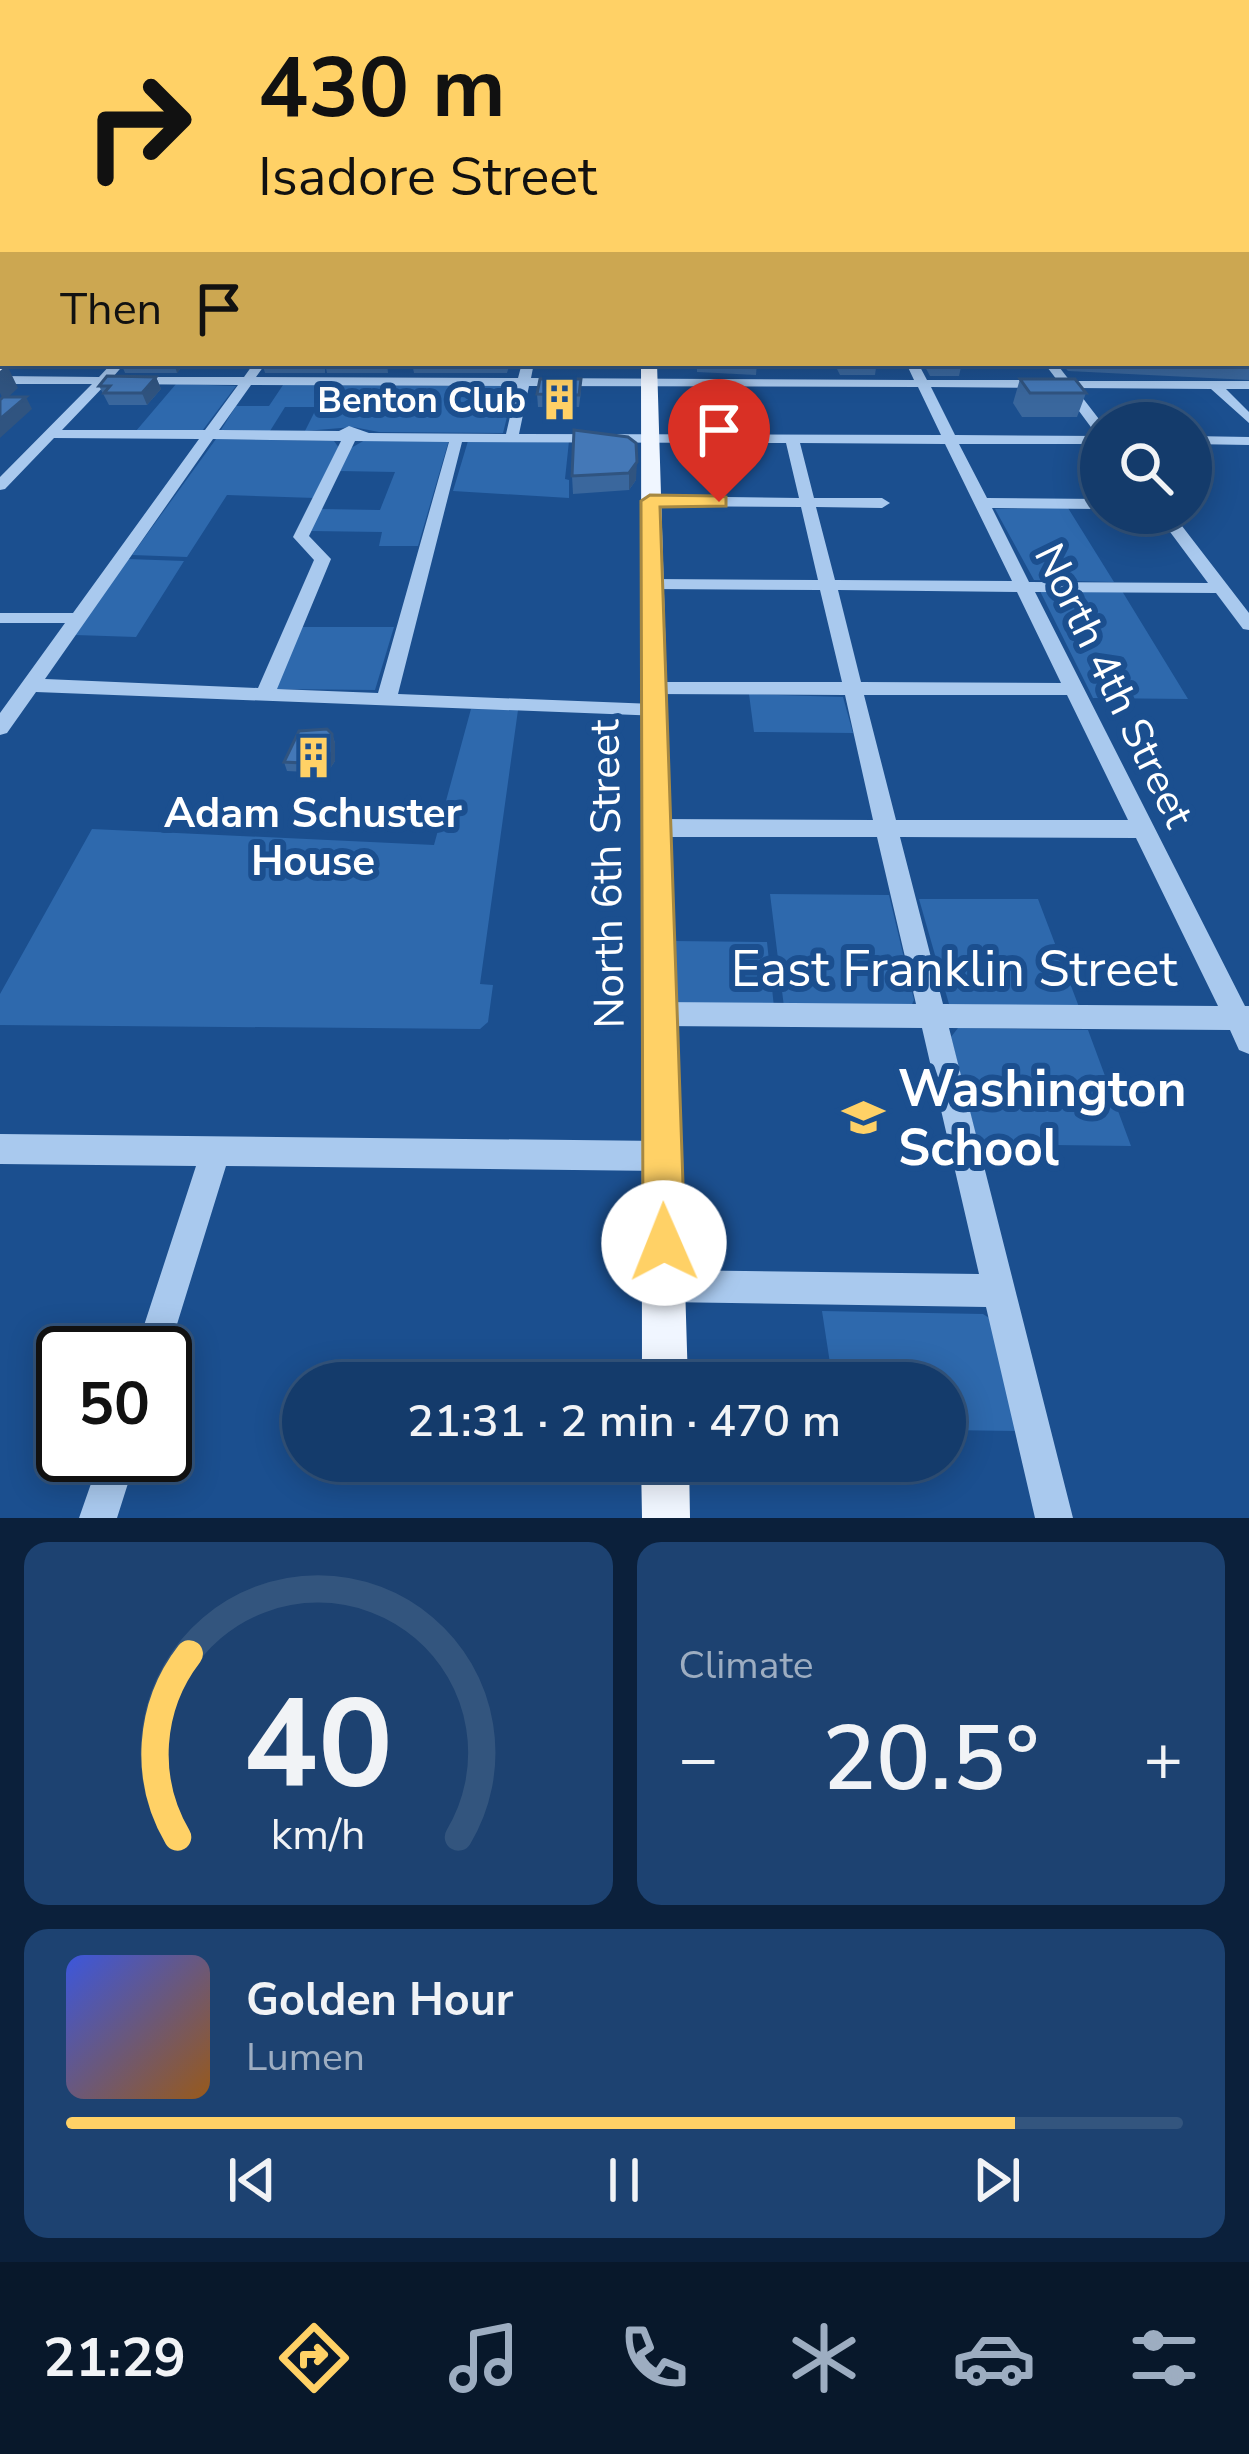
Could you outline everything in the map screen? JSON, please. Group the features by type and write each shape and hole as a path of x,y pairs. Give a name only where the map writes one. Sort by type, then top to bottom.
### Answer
{"main road":[{"name":"North 6th Street","path":"649,366 665,1362"},
{"path":"665,1482 666,1518"}],"street":[{"path":"0,486 116,366"},
{"path":"0,728 258,366"},
{"path":"388,382 396,366"},
{"path":"512,436 527,366"},
{"path":"773,366 777,384"},
{"name":"North 4th Street","path":"913,366 1245,1026"},
{"path":"1052,366 1080,403"},
{"path":"3,368 102,381 1249,386"},
{"path":"1215,385 1249,419"},
{"path":"51,434 1080,440"},
{"path":"386,701 457,436"},
{"path":"264,696 322,559 301,537 350,437"},
{"path":"792,438 1054,1518"},
{"path":"1212,440 1249,440"},
{"path":"650,501 882,503"},
{"path":"982,503 1080,504"},
{"path":"1180,534 1249,625"},
{"path":"652,584 1221,588"},
{"path":"0,617 79,618"},
{"path":"31,685 386,701 1074,689"},
{"path":"656,828 1144,829"},
{"name":"East Franklin Street","path":"659,1014 1245,1026"},
{"path":"0,1149 662,1156"},
{"path":"161,1326 216,1150"},
{"path":"665,1286 998,1291"},
{"path":"98,1518 110,1482"}],"shaded area":[{"path":"176,384 236,386 202,431 136,431"},
{"path":"283,385 514,389 503,433 379,432 353,427 305,431 317,407 285,407 270,431 221,430 236,406 269,406"},
{"path":"216,439 334,441 339,448 315,498 227,495 187,557 132,555"},
{"path":"365,440 449,440 418,546 379,546 382,532 310,531 321,509 380,510 395,472 339,471 351,448"},
{"path":"468,441 569,441 565,479 569,480 569,498 453,491"},
{"path":"1068,508 1114,582 1034,580 995,509"},
{"path":"128,559 184,561 136,637 75,635"},
{"path":"1040,591 1122,591 1188,699 1093,698"},
{"path":"302,627 394,627 375,690 276,689"},
{"path":"749,694 843,697 853,733 754,732"},
{"path":"471,709 518,710 480,984 493,985 488,1022 480,1029 0,1025 0,994 92,829 434,845"},
{"path":"770,894 889,895 914,1000 911,1006 784,1007"},
{"path":"919,899 1038,899 1079,1007 949,1004"},
{"path":"673,941 767,942 774,1007 675,1002"},
{"path":"958,1028 1088,1030 1131,1146 978,1144 951,1037"},
{"path":"822,1311 983,1314 994,1321 1022,1431 966,1430 966,1362 830,1362"}],"building":[{"path":"107,376 156,377 142,393 104,393 110,386 99,386"},
{"path":"540,379 581,379 579,395 537,394"},
{"path":"1020,379 1075,379 1086,393 1030,393"},
{"path":"3,397 26,397 0,419"},
{"path":"574,430 628,437 636,443 637,462 629,473 572,476"},
{"name":"Adam Schuster House","path":"327,729 332,734 332,752 324,764 284,762 299,731"}],"place":[{"name":"Benton Club","path":"560,399"},
{"name":"Adam Schuster House","path":"313,758"},
{"name":"Washington School","path":"864,1117"}],"route":[{"path":"664,1243 650,501 719,502"}]}
